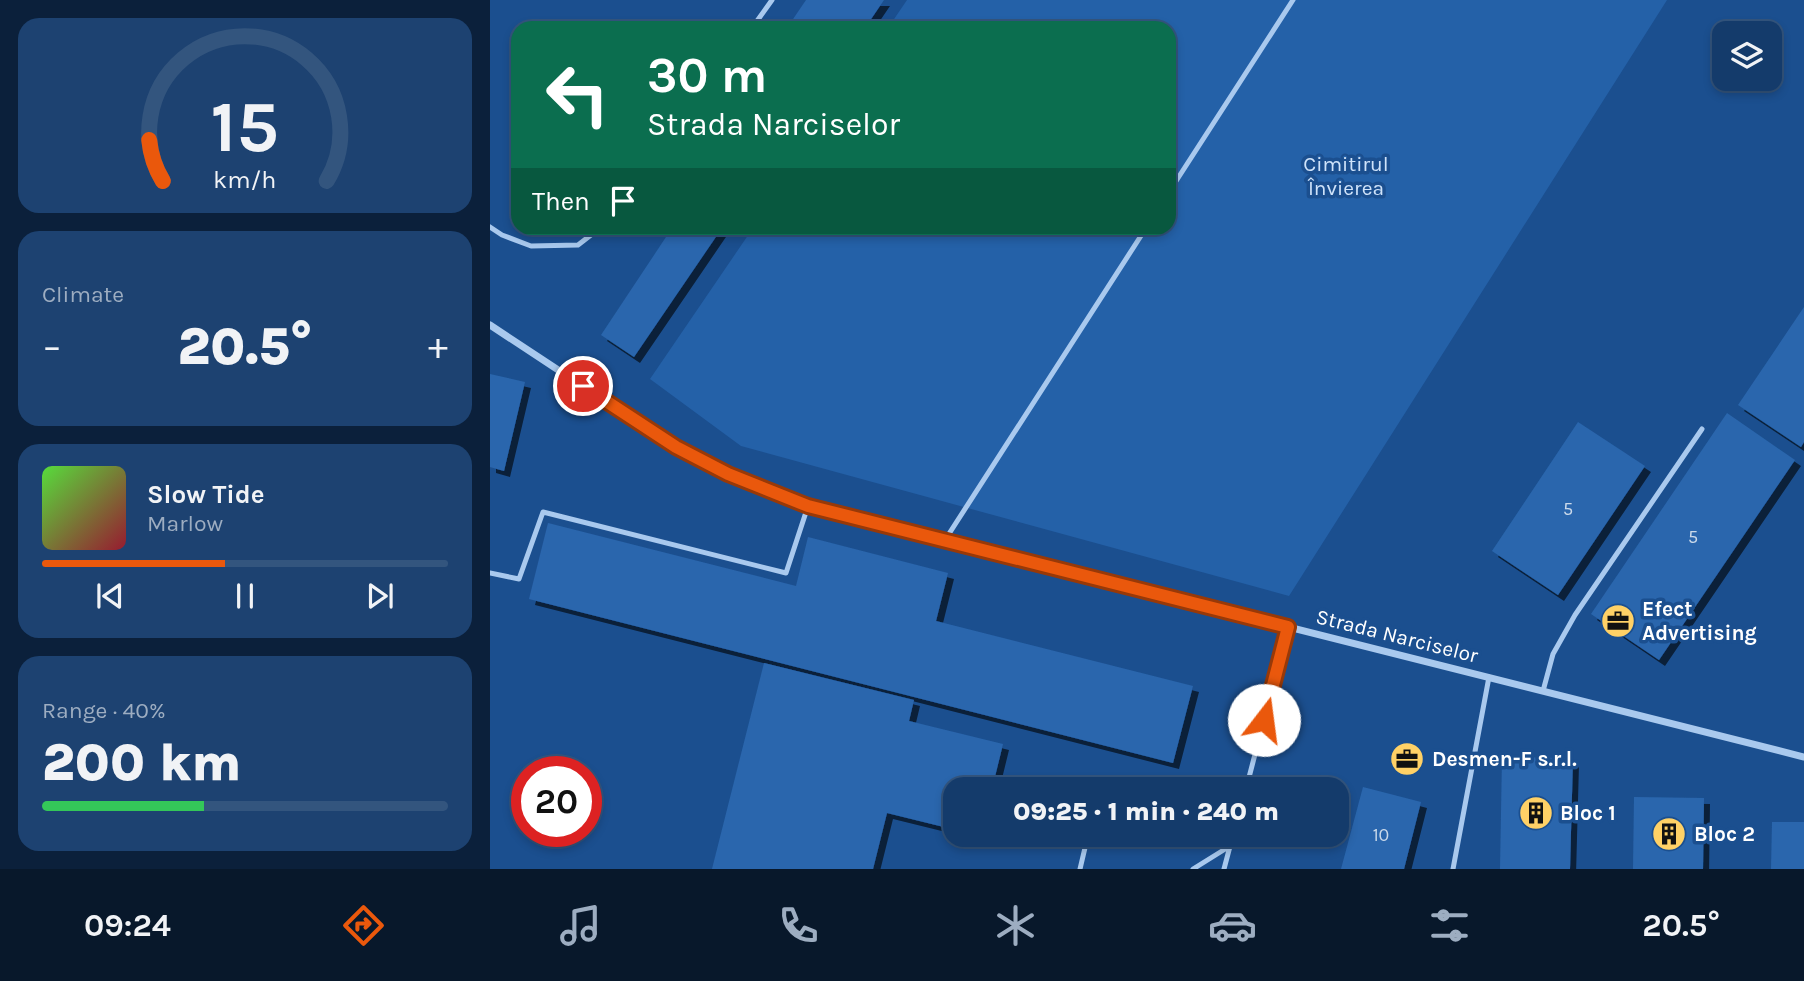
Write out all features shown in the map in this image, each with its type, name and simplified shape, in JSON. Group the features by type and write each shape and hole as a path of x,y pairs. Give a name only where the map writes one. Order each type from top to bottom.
{"street":[{"name":"Strada Narciselor","path":"490,325 676,447 728,474 808,506 1804,757"}],"lane":[{"path":"757,21 772,0"},
{"path":"1176,181 1293,0"},
{"path":"490,227 502,235 531,246 578,245 591,235"},
{"path":"945,540 1141,235"},
{"path":"1543,691 1553,654 1575,615 1702,429"},
{"path":"490,573 519,579 543,512 786,573 808,506"},
{"path":"1248,777 1288,627"},
{"path":"1452,869 1489,677"},
{"path":"1080,869 1085,847"},
{"path":"1193,869 1228,847"},
{"path":"1224,869 1230,847"}],"green space":[{"name":"Cimitirul Învierea","path":"907,0 1667,0 1289,596 741,446 650,379 748,235 1176,235 1176,21 893,21"}],"building":[{"path":"806,0 884,0 870,21 792,21"},
{"path":"667,235 717,235 634,357 601,335"},
{"path":"1804,307 1804,442 1801,447 1738,405"},
{"path":"490,374 525,382 504,471 490,467"},
{"path":"1727,413 1795,460 1659,660 1591,614"},
{"path":"1578,422 1645,466 1558,595 1492,551"},
{"path":"548,523 796,586 808,537 948,573 936,621 1193,686 1173,763 529,599"},
{"path":"764,663 914,700 909,721 1003,744 995,777 943,777 943,827 887,813 873,869 712,869"},
{"name":"Bloc 1","path":"1502,757 1573,758 1570,869 1500,869"},
{"path":"1363,787 1421,802 1404,869 1341,869"},
{"name":"Bloc 2","path":"1634,797 1704,798 1703,869 1633,869"},
{"path":"1772,822 1804,822 1804,869 1771,869"}],"place":[{"name":"Efect Advertising","path":"1618,621"},
{"name":"Desmen-F s.r.l.","path":"1407,759"},
{"name":"Bloc 1","path":"1536,813"},
{"name":"Bloc 2","path":"1669,834"}],"route":[{"path":"583,386 676,447 728,474 808,506 1288,627 1264,720"}]}
